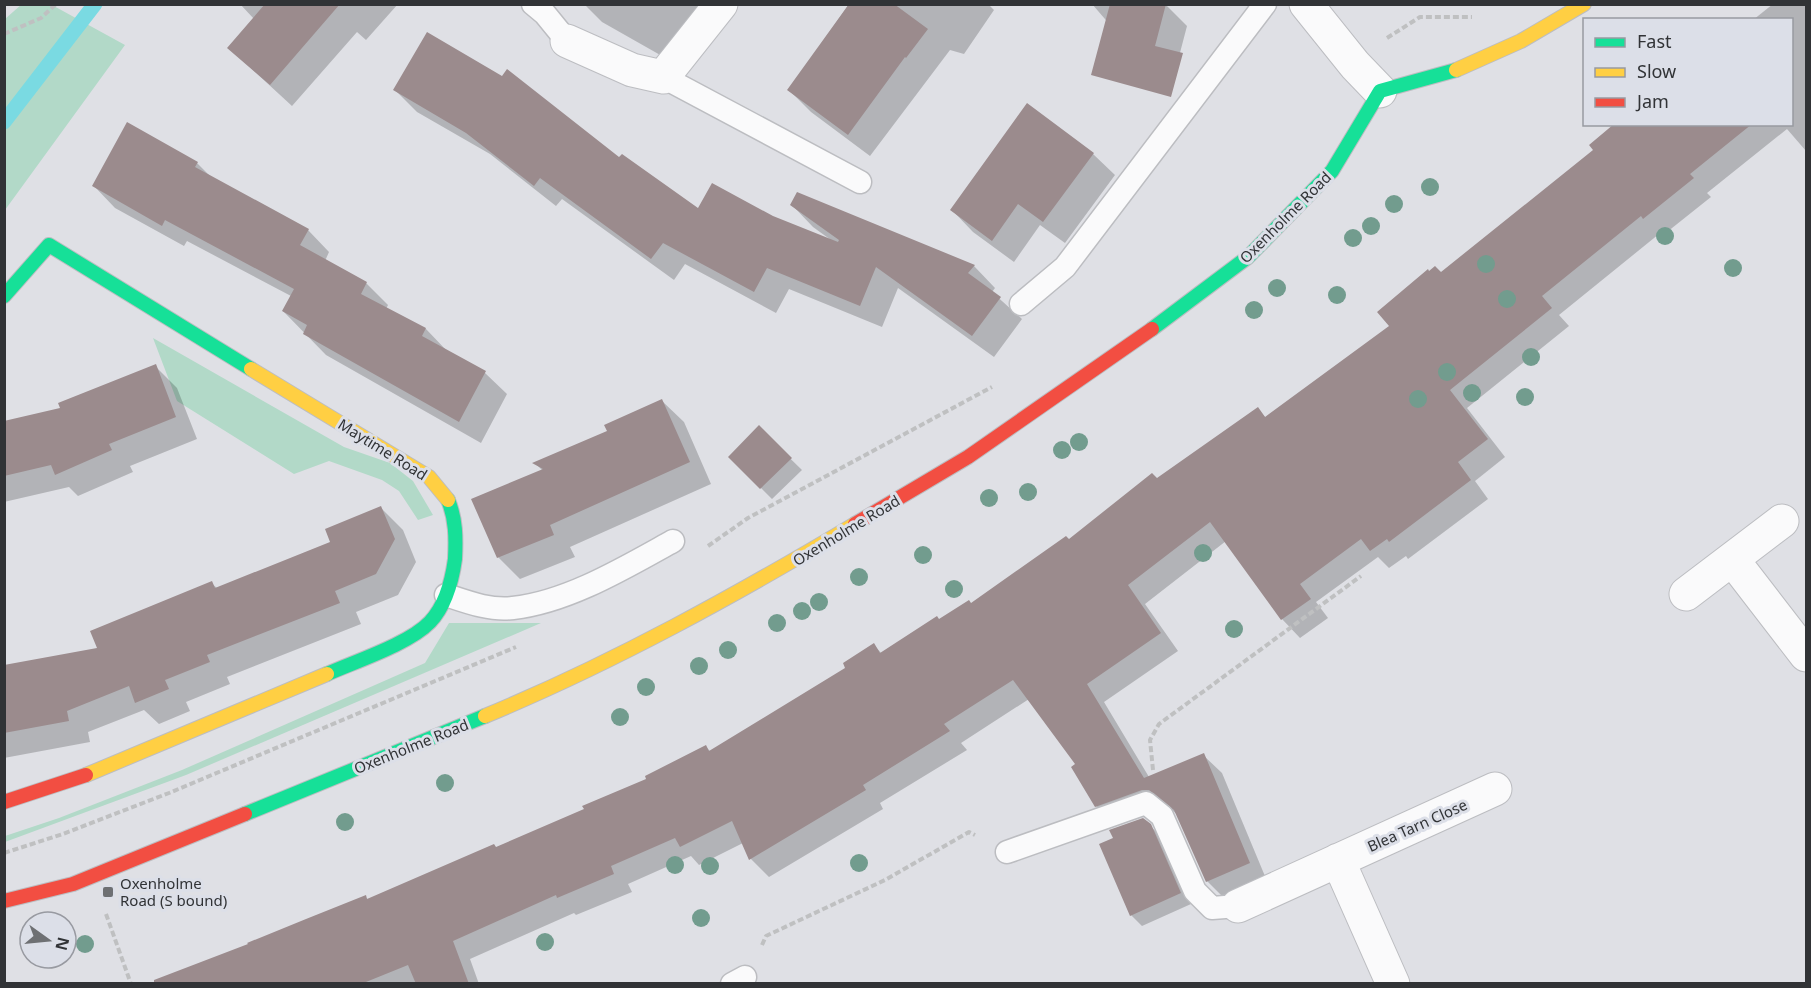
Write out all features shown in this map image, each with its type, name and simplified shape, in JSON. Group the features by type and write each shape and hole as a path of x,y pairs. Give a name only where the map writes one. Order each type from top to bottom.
{"main road":[{"path":"1380,91 1436,77 1482,60 1584,4"},
{"name":"Oxenholme Road","path":"4,901 73,884 528,698 665,631 790,563 968,457 1131,345 1248,257 1332,171 1380,91"},
{"name":"Maytime Road","path":"4,296 49,245 429,477 449,499 457,525 451,579 446,595 430,622 413,634 381,651 71,781 4,802"}],"street":[{"path":"567,41 632,70 663,77 721,4"},
{"path":"1306,4 1355,65 1380,91"},
{"path":"1686,594 1782,521"},
{"path":"1732,559 1806,655"},
{"name":"Blea Tarn Close","path":"1238,906 1496,789"},
{"path":"1338,860 1393,984"}],"lane":[{"path":"533,4 545,14 567,41"},
{"path":"1021,304 1065,267 1265,4"},
{"path":"663,77 860,182"},
{"path":"446,595 486,607 512,608 549,600 604,579 673,541"},
{"path":"1007,852 1146,803 1162,816 1195,891 1212,908 1238,906"}],"path":[{"path":"4,34 40,18 56,4"},
{"path":"1355,65 1381,42 1420,17 1478,17"},
{"path":"701,551 748,518 1002,381"},
{"path":"1146,803 1154,781 1150,740 1159,724 1361,576"},
{"path":"4,853 63,834 169,793 526,642"},
{"path":"766,936 885,880 969,832"},
{"path":"104,909 131,984"}],"green space":[{"path":"22,4 52,5 125,45 5,210 5,19"},
{"path":"153,338 344,447 390,463 413,481 433,515 418,520 399,491 382,480 329,461 294,474 177,401"},
{"path":"449,623 541,623 186,775 5,842 5,836 59,818 182,770 425,663"}],"building":[{"path":"265,4 340,4 270,85 227,48"},
{"path":"849,4 894,4 928,29 848,135 787,90"},
{"path":"1110,4 1166,4 1155,46 1183,53 1171,97 1091,75"},
{"path":"427,32 502,76 507,69 619,157 622,154 698,208 712,183 773,216 838,242 839,240 790,205 797,192 975,265 968,273 1001,297 972,336 876,267 860,306 767,268 754,292 663,243 651,259 540,178 534,186 466,133 393,90"},
{"path":"1027,103 1094,153 1043,222 1018,204 992,241 950,210"},
{"path":"127,122 198,162 195,167 309,229 300,245 367,282 361,294 426,328 422,336 486,371 459,422 303,334 307,325 282,311 294,289 165,220 162,226 92,186"},
{"path":"1612,126 1750,126 1690,174 1694,178 1643,219 1641,216 1542,296 1552,308 1450,390 1488,439 1458,462 1471,480 1389,542 1387,539 1370,551 1361,539 1300,584 1311,599 1281,620 1210,522 1128,585 1161,633 1087,684 1144,778 1204,753 1250,863 1206,882 1174,810 1149,790 1142,790 1095,807 1071,767 1075,764 1013,680 944,724 950,731 863,785 866,790 749,860 732,821 680,847 675,838 611,866 614,874 557,898 556,895 453,941 469,984 416,984 408,965 361,984 154,984 154,980 366,895 367,899 494,844 496,847 584,809 582,806 646,779 645,776 706,745 709,751 845,668 843,663 874,643 880,653 937,616 939,619 969,600 971,603 1066,536 1069,539 1152,473 1157,478 1258,407 1265,417 1389,326 1377,312 1428,269 1429,271 1435,266 1441,272 1593,150 1589,145"},
{"path":"156,364 176,417 109,444 112,450 55,475 51,465 4,476 4,421 60,408 58,403"},
{"path":"662,399 690,462 550,525 554,535 497,558 471,499 543,469 532,463 607,431 604,425"},
{"path":"759,425 792,458 760,489 728,457"},
{"path":"381,506 395,539 376,574 335,591 340,603 207,655 210,662 165,680 169,689 135,703 129,686 67,711 69,721 4,733 4,665 97,648 90,631 212,581 215,588 330,542 325,529"},
{"path":"1143,818 1151,824 1181,893 1130,916 1099,844 1113,838 1109,830"}],"waterway":[{"path":"4,122 95,4"}],"traffic: fast":[{"path":"1152,329 1248,257 1332,171 1380,91 1456,70"},
{"path":"4,296 49,245 251,369"},
{"path":"327,674 409,638 436,615 447,592 455,559 455,529 448,500"},
{"path":"245,814 485,716"}],"traffic: slow":[{"path":"1456,70 1521,41 1584,4"},
{"path":"251,369 429,477 448,500"},
{"path":"485,716 627,651 855,524"},
{"path":"86,775 327,674"}],"traffic: jam":[{"path":"855,524 968,457 1152,329"},
{"path":"4,802 86,775"},
{"path":"4,901 73,884 245,814"}],"place":[{"name":"Oxenholme Road (S bound)","path":"108,892"}]}
